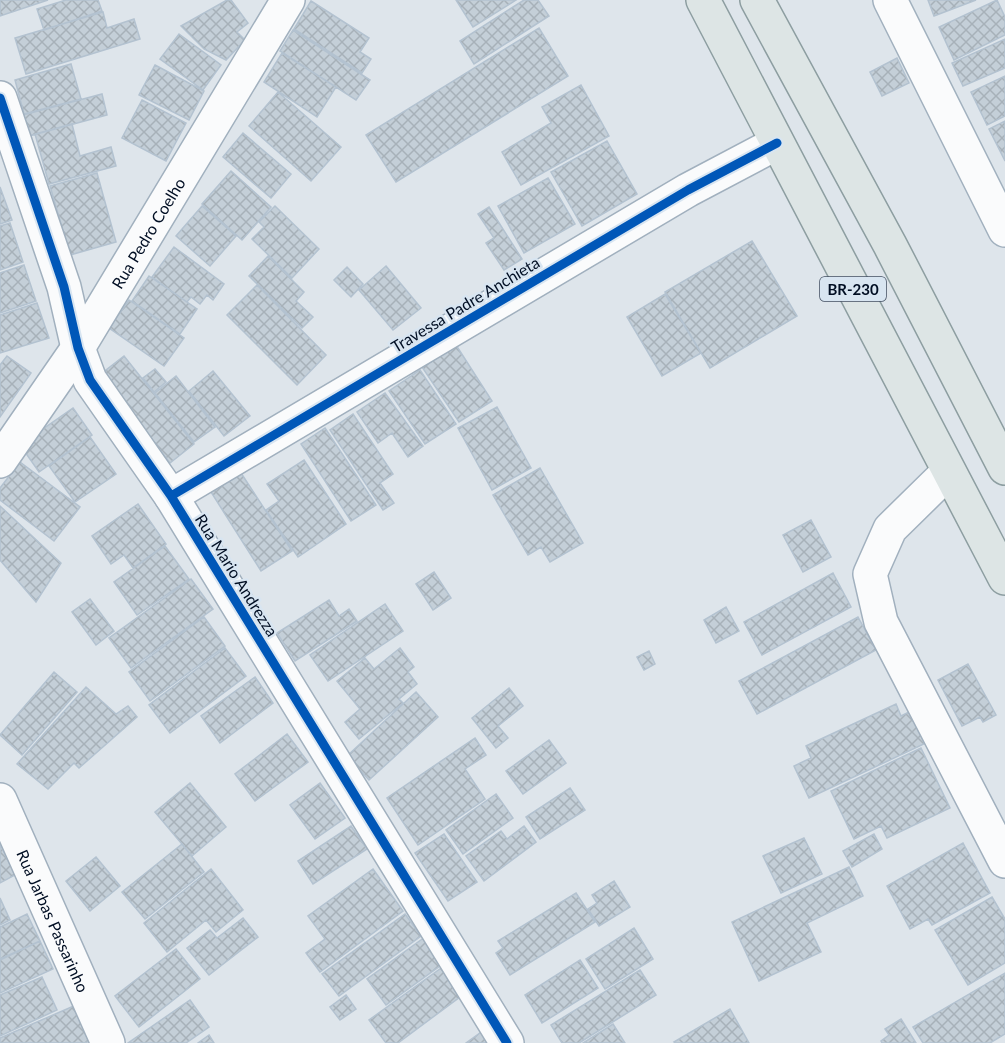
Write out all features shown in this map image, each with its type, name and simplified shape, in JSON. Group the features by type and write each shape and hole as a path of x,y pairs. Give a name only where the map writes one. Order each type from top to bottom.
{"main road":[{"path":"709,12 765,2"},
{"name":"BR-230","path":"765,2 998,455"},
{"name":"BR-230","path":"709,12 1005,578"},
{"path":"948,472 998,455"}],"street":[{"name":"Rua Pedro Coelho","path":"0,461 78,348 288,0"},
{"path":"890,0 1005,230"},
{"name":"Rua Mario Andrezza","path":"0,98 64,287 78,348 90,380 171,496 507,1043"},
{"name":"Travessa Padre Anchieta","path":"171,496 688,190 777,143"},
{"path":"948,472 890,530 870,574 881,622 1005,861"},
{"name":"Rua Jarbas Passarinho","path":"0,800 108,1043"}],"building":[{"path":"0,0 48,0 0,16"},
{"path":"66,0 98,0 102,11 44,30 37,9"},
{"path":"227,0 231,0 248,23 237,32 245,40 226,60 204,49 181,26"},
{"path":"456,0 516,0 473,27"},
{"path":"524,0 538,0 549,16 474,64 460,41"},
{"path":"928,0 976,0 934,16"},
{"path":"997,0 1005,17 1005,35 954,60 939,27"},
{"path":"311,1 369,38 360,52 371,59 362,73 294,29"},
{"path":"103,12 107,28 134,19 140,39 26,74 15,38"},
{"path":"539,28 568,76 396,182 366,135"},
{"path":"293,30 370,80 356,100 280,51"},
{"path":"179,34 221,65 203,90 160,59"},
{"path":"1005,39 1005,68 963,86 952,63"},
{"path":"282,53 336,87 317,117 264,82"},
{"path":"897,58 909,83 882,96 870,72"},
{"path":"71,64 81,99 24,114 15,80"},
{"path":"155,65 204,91 189,120 139,95"},
{"path":"1005,76 1005,116 987,125 971,92"},
{"path":"581,85 609,136 521,185 502,152 551,123 542,107"},
{"path":"278,92 341,147 311,181 249,126"},
{"path":"102,94 107,115 29,136 23,115"},
{"path":"142,100 186,123 166,161 122,138"},
{"path":"1005,121 1005,161 989,129"},
{"path":"72,124 80,156 111,147 116,166 49,184 35,134"},
{"path":"243,133 291,174 271,198 223,157"},
{"path":"607,141 637,194 582,226 551,172"},
{"path":"231,171 271,207 242,240 202,204"},
{"path":"97,173 116,242 70,255 50,186"},
{"path":"548,178 575,224 524,253 498,206"},
{"path":"0,187 12,220 0,224"},
{"path":"202,206 236,236 210,266 176,236"},
{"path":"275,206 319,249 292,278 252,239 264,227 259,222"},
{"path":"489,207 522,259 504,270 486,243 494,238 478,214"},
{"path":"10,223 23,262 0,270 0,226"},
{"path":"752,241 797,316 710,368 665,292"},
{"path":"174,247 224,284 213,300 207,295 200,304 191,297 187,302 152,277"},
{"path":"268,256 304,292 296,301 313,317 302,328 249,276"},
{"path":"24,265 36,301 0,313 0,273"},
{"path":"386,266 421,308 393,330 359,290"},
{"path":"347,267 363,284 351,297 334,280"},
{"path":"149,276 197,309 180,334 132,301"},
{"path":"257,285 326,355 297,385 227,315"},
{"path":"665,294 701,353 662,376 627,317"},
{"path":"129,300 184,338 164,366 109,328"},
{"path":"37,303 49,338 0,353 0,315"},
{"path":"456,345 492,401 459,422 422,367"},
{"path":"7,356 31,373 0,417 0,365"},
{"path":"124,356 194,444 170,463 101,374"},
{"path":"155,369 166,382 154,392 143,378"},
{"path":"420,370 456,424 425,444 389,391"},
{"path":"213,371 250,416 224,436 189,391"},
{"path":"176,376 215,427 194,442 155,393"},
{"path":"385,393 423,446 408,457 392,433 378,443 357,412"},
{"path":"497,407 531,468 492,490 458,428"},
{"path":"73,408 92,435 39,472 20,445"},
{"path":"353,414 393,474 380,483 394,503 383,510 330,430"},
{"path":"325,428 376,505 351,521 301,444"},
{"path":"90,437 116,474 75,502 49,466"},
{"path":"304,460 346,524 298,557 266,510 279,501 267,484"},
{"path":"20,462 80,507 54,541 0,500 0,488"},
{"path":"540,468 583,543 550,562 541,547 528,555 493,495"},
{"path":"241,473 292,551 261,571 211,492"},
{"path":"138,504 166,544 133,568 124,555 111,564 92,536"},
{"path":"0,506 61,563 36,602 0,560"},
{"path":"811,520 831,557 803,572 783,535"},
{"path":"165,546 189,579 137,615 114,582"},
{"path":"434,572 451,598 433,610 416,584"},
{"path":"833,573 851,607 762,655 744,622"},
{"path":"191,579 213,609 131,668 109,638"},
{"path":"90,599 114,631 96,645 72,612"},
{"path":"329,600 339,616 349,609 357,621 295,661 277,633"},
{"path":"385,604 403,631 328,681 310,655"},
{"path":"726,607 739,631 716,643 704,620"},
{"path":"204,617 225,646 150,701 129,672"},
{"path":"858,617 876,650 757,714 739,681"},
{"path":"225,648 246,676 170,733 149,705"},
{"path":"400,648 414,667 408,672 417,684 399,699 403,703 359,739 345,722 360,709 337,681 365,658 374,669"},
{"path":"649,651 655,664 644,670 637,657"},
{"path":"968,664 996,715 983,722 980,717 962,726 938,680"},
{"path":"54,672 77,692 22,755 0,735"},
{"path":"255,677 273,703 220,743 201,716"},
{"path":"86,687 116,714 128,706 137,717 79,768 74,763 48,789 17,764"},
{"path":"509,688 523,706 498,726 508,738 496,748 472,718"},
{"path":"416,692 438,717 369,780 347,756"},
{"path":"896,704 901,716 911,711 926,743 809,798 794,766 811,758 806,746"},
{"path":"287,734 308,762 255,801 235,774"},
{"path":"475,738 486,755 465,769 485,799 418,845 387,798"},
{"path":"549,740 566,763 523,794 506,771"},
{"path":"921,748 950,808 887,838 881,826 854,839 831,791"},
{"path":"190,783 226,827 192,856 155,812"},
{"path":"320,783 345,818 315,839 290,805"},
{"path":"570,788 585,810 540,839 526,817"},
{"path":"496,794 513,818 463,854 446,830"},
{"path":"351,826 367,849 313,884 298,861"},
{"path":"524,826 536,842 484,881 466,856 501,831 507,839"},
{"path":"444,834 477,882 448,901 415,853"},
{"path":"874,834 882,849 852,867 843,851"},
{"path":"804,838 822,874 781,893 763,856"},
{"path":"963,843 990,893 932,925 928,919 910,929 887,886"},
{"path":"0,844 15,875 0,883"},
{"path":"182,844 204,872 145,919 122,892"},
{"path":"96,857 120,886 90,911 66,881"},
{"path":"849,867 863,896 807,923 821,952 759,981 732,922"},
{"path":"211,869 243,910 216,932 206,920 167,952 144,923"},
{"path":"373,869 403,911 320,972 306,953 325,939 308,916"},
{"path":"614,881 630,907 599,926 588,909 597,903 592,895"},
{"path":"576,893 595,922 510,975 496,953 503,948 498,941"},
{"path":"992,897 1005,919 1005,963 968,985 935,930"},
{"path":"0,898 10,920 0,925"},
{"path":"27,914 40,941 0,959 0,927"},
{"path":"405,914 421,936 339,996 322,974"},
{"path":"243,918 258,937 209,975 187,948 210,930 217,938"},
{"path":"634,928 653,959 605,989 586,959"},
{"path":"425,937 444,963 386,1005 367,979"},
{"path":"40,941 53,969 0,993 0,960"},
{"path":"176,949 200,979 139,1027 115,996"},
{"path":"580,960 598,988 542,1023 525,995"},
{"path":"444,966 464,994 398,1043 386,1043 369,1020"},
{"path":"640,970 656,995 579,1043 562,1043 551,1025"},
{"path":"1005,973 1005,1034 990,1043 923,1043 913,1027"},
{"path":"42,977 57,1010 0,1036 0,995"},
{"path":"346,995 356,1009 340,1020 330,1007"},
{"path":"190,1000 209,1027 186,1043 128,1043"},
{"path":"76,1005 92,1040 85,1043 0,1043 0,1038"},
{"path":"730,1009 749,1043 674,1042"},
{"path":"901,1019 916,1043 882,1043 881,1041 889,1035 885,1029"},
{"path":"613,1024 625,1043 583,1043"},
{"path":"484,1030 493,1043 466,1043"},
{"path":"209,1035 214,1043 198,1043"}],"cycle path":[{"path":"0,98 64,287 78,348 90,380 171,496 507,1043"},
{"path":"171,496 688,190 777,143"}]}
